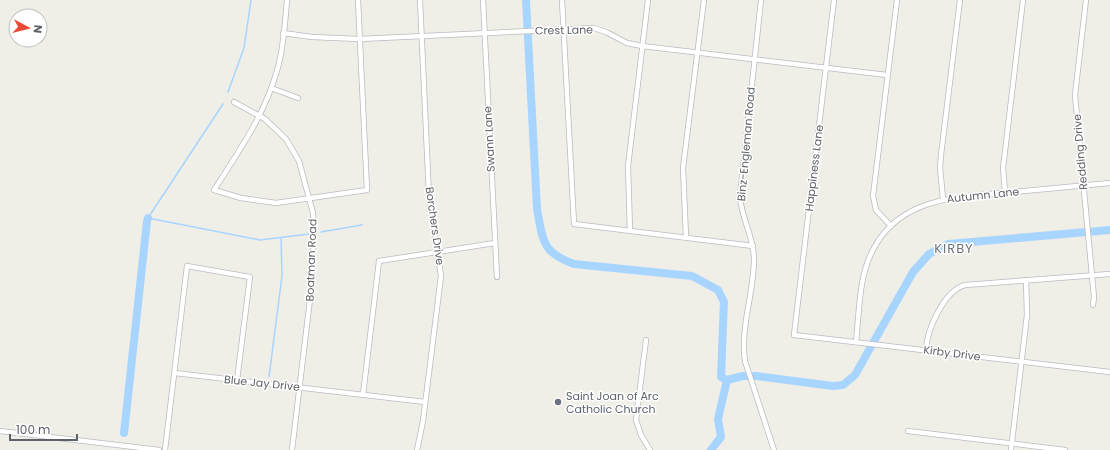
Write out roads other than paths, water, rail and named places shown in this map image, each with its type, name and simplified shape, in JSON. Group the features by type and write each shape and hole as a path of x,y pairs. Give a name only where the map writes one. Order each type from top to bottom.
{"street":[{"path":"287,0 278,67 271,88 260,116 214,190 241,198 270,204 367,190 358,0"},
{"name":"Borchers Drive","path":"417,450 426,402 441,276 429,196 420,0"},
{"name":"Swann Lane","path":"483,0 497,277"},
{"path":"562,0 574,224 753,246"},
{"path":"630,231 628,166 648,0"},
{"path":"686,237 683,176 704,0"},
{"name":"Binz-Engleman Road","path":"762,0 754,59 740,196 741,212 753,246 754,270 744,346 746,367 774,450"},
{"name":"Happiness Lane","path":"794,335 834,0"},
{"path":"891,226 876,210 873,196 897,0"},
{"path":"943,199 940,168 941,155 960,0"},
{"path":"1005,192 1003,168 1023,0"},
{"name":"Redding Drive","path":"1086,0 1075,95 1092,276 1093,305"},
{"name":"Crest Lane","path":"283,33 318,38 360,39 484,32 598,29 627,43 642,46 888,75"},
{"path":"271,88 298,98"},
{"name":"Boatman Road","path":"234,102 260,116 277,129 295,151 303,171 314,220 312,268 292,450"},
{"name":"Autumn Lane","path":"858,342 866,264 874,247 891,226 911,210 943,199 1110,183"},
{"path":"363,395 379,261 495,242"},
{"path":"166,450 187,266 250,277 237,380"},
{"path":"926,350 928,334 936,317 951,293 958,287 1110,274"},
{"path":"1011,450 1028,305 1026,280"},
{"name":"Kirby Drive","path":"794,335 1110,372"},
{"path":"646,340 636,420 641,435 650,450"},
{"name":"Blue Jay Drive","path":"175,373 426,402"},
{"path":"0,431 159,450"},
{"path":"908,431 1064,450"}],"waterway":[{"path":"228,92 244,48 251,0"},
{"path":"526,0 537,209 545,244 555,255 574,264 692,276 718,290 724,302 721,377 727,380"},
{"path":"223,104 148,218 260,240 309,234"},
{"path":"124,433 148,218"},
{"path":"321,232 362,225"},
{"path":"711,450 721,437 718,419 727,380 743,376 756,376 833,386 843,385 855,375 913,272 929,254 948,244 1110,230"},
{"path":"269,377 282,276 281,238"}],"place":[{"name":"Saint Joan of Arc Catholic Church","path":"558,402"}],"district":[{"name":"KIRBY","path":"954,248"}]}
